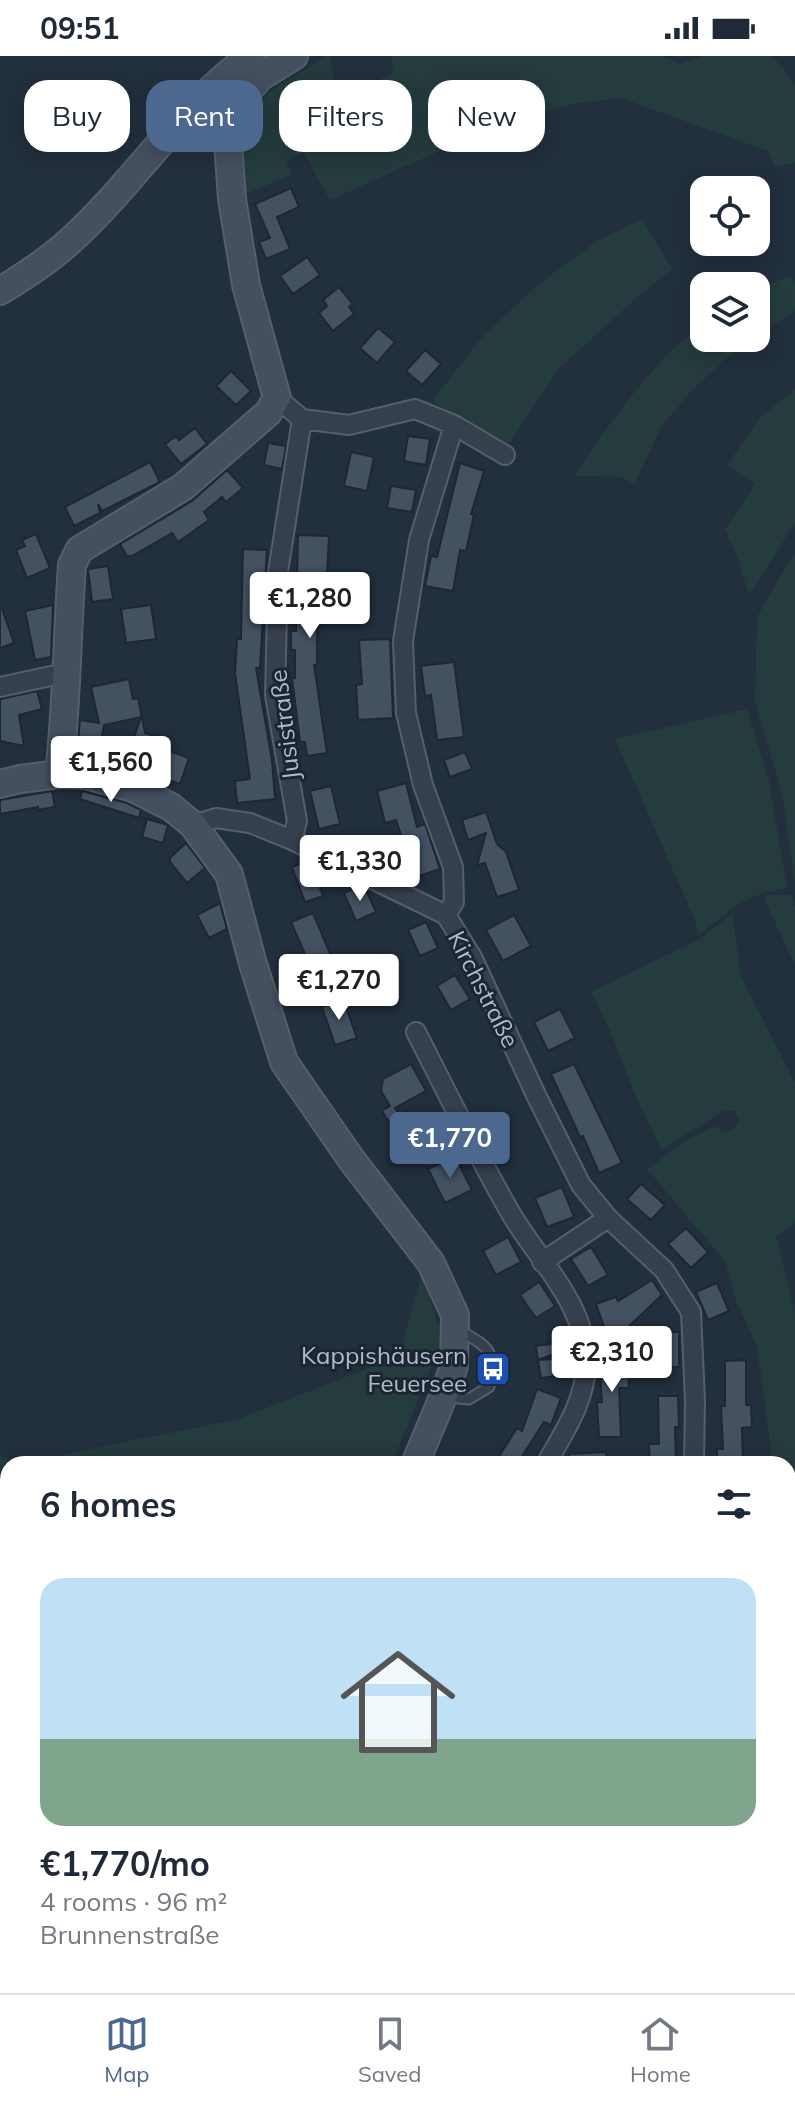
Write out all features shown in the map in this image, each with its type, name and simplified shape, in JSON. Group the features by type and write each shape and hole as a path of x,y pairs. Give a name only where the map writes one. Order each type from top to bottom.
{"street":[{"path":"0,291 33,271 71,240 202,97 251,56"},
{"path":"294,56 260,77 245,95 233,116 228,143 232,199 246,285 277,398 302,419 349,425 415,409 454,425 505,455"},
{"path":"59,774 65,724 72,565 79,550 183,487 268,413 277,398"},
{"name":"Jusistraße","path":"292,840 297,821 275,695 277,597 278,572 302,419"},
{"path":"446,915 454,902 453,867 423,785 406,713 403,641 419,540 454,425"},
{"path":"0,687 65,673"},
{"path":"0,784 59,774 86,775 133,788 171,807 193,825 229,874 284,1062 351,1159 431,1263 455,1315 454,1366 418,1456"},
{"name":"Kirchstraße","path":"193,825 216,818 250,823 292,840 446,915 472,957 581,1185 608,1218 664,1270 691,1312 694,1456"},
{"path":"416,1032 511,1214 556,1280 579,1322 586,1361 583,1392 551,1456"},
{"path":"542,1262 608,1218"}],"lane":[{"path":"443,1397 469,1399 489,1387 493,1369 485,1345 455,1328"}],"green space":[{"path":"327,56 329,56 335,80 289,80"},
{"path":"391,56 662,56 680,64 704,56 773,56 795,85 795,163 775,167 768,151 621,98 545,111 545,80 428,80 428,152 437,152 330,200 303,152 412,152 412,80 378,80 394,73"},
{"path":"279,86 279,152 303,152 286,163 293,174 241,196 242,152 263,152 263,100"},
{"path":"642,219 672,269 558,369 507,447 432,401 483,336 540,283 599,240"},
{"path":"787,276 795,281 795,311 770,328 770,285"},
{"path":"690,334 690,352 736,352 693,389 662,426 634,484 621,477 574,476 617,414"},
{"path":"795,389 795,523 749,595 725,529 755,484 727,465 759,419"},
{"path":"795,551 795,883 783,798 755,701 757,617"},
{"path":"747,709 769,781 787,888 749,899 698,936 695,920 615,739"},
{"path":"791,895 795,907 795,965 763,897"},
{"path":"732,913 741,976 795,1083 795,1223 776,1236 795,1314 795,1456 771,1456 757,1347 736,1301 725,1261 647,1169 689,1139 716,1126 723,1132 733,1130 740,1121 735,1111 723,1110 662,1151 591,992 700,939"},
{"path":"422,1272 442,1339 395,1456 56,1456 238,1419 399,1356"}],"building":[{"path":"291,188 299,207 277,217 290,249 266,259 259,242 270,238 255,204"},
{"path":"307,257 320,275 293,294 280,276"},
{"path":"339,287 353,304 349,307 354,314 333,331 319,313 327,306 323,300"},
{"path":"378,328 395,342 377,363 360,348"},
{"path":"425,350 441,364 422,385 406,371"},
{"path":"231,371 251,391 236,405 216,386"},
{"path":"195,428 207,444 181,464 165,444 176,436 179,440"},
{"path":"408,436 430,439 426,465 404,461"},
{"path":"268,443 286,446 282,469 264,465"},
{"path":"351,452 374,457 367,491 344,486"},
{"path":"150,462 160,482 102,511 98,504 100,513 74,526 65,507"},
{"path":"460,463 484,471 471,514 474,515 466,551 460,550 453,591 425,586 431,556 437,557"},
{"path":"227,470 243,488 226,502 222,497 204,512 209,520 178,542 172,533 127,556 120,544 192,501"},
{"path":"391,486 416,490 412,512 387,508"},
{"path":"36,534 50,568 27,578 16,550 25,546 22,540"},
{"path":"298,535 329,536 327,575 317,574 316,608 342,608 341,623 317,621 317,665 314,665 327,753 307,756 305,742 300,742 292,678 295,678 291,631 296,631"},
{"path":"243,549 267,550 260,668 256,668 272,760 275,799 237,803 235,781 250,779 235,673 237,639 241,639"},
{"path":"108,566 113,599 92,602 88,569"},
{"path":"53,605 51,657 35,660 25,611"},
{"path":"151,605 156,639 126,643 121,609"},
{"path":"0,609 14,643 0,648"},
{"path":"390,639 393,718 358,720 356,685 362,684 359,640"},
{"path":"454,662 464,737 437,740 431,695 425,696 421,666"},
{"path":"129,679 133,699 138,698 145,733 158,737 155,746 189,758 180,784 146,772 145,776 123,769 141,717 104,725 98,759 77,755 80,720 99,723 91,687"},
{"path":"37,691 42,709 19,715 24,746 0,741 0,699"},
{"path":"465,752 472,769 450,777 444,760"},
{"path":"406,783 417,827 425,824 440,869 419,876 413,858 409,859 396,820 385,823 377,791"},
{"path":"331,786 340,824 319,829 310,791"},
{"path":"52,791 55,807 0,814 0,800"},
{"path":"82,791 127,803 141,810 139,818 80,799"},
{"path":"486,812 497,844 506,852 519,890 497,897 485,863 477,865 486,833 468,840 462,820"},
{"path":"147,819 168,825 163,843 142,837"},
{"path":"186,843 205,868 187,883 170,862 170,858"},
{"path":"308,861 323,896 305,902 292,867"},
{"path":"359,886 366,890 376,912 356,921 344,893"},
{"path":"220,903 227,929 209,938 197,915"},
{"path":"313,913 332,958 311,968 291,922"},
{"path":"514,915 531,946 503,961 486,930"},
{"path":"426,922 438,948 420,956 408,930"},
{"path":"455,975 470,999 451,1010 437,986"},
{"path":"343,999 357,1038 335,1045 322,1007"},
{"path":"560,1009 575,1038 548,1051 534,1022"},
{"path":"411,1064 426,1091 395,1108 401,1118 390,1124 382,1111 390,1106 381,1091 383,1079"},
{"path":"574,1064 622,1163 599,1173 551,1074"},
{"path":"455,1156 472,1190 445,1203 428,1169"},
{"path":"641,1184 665,1205 651,1220 627,1199"},
{"path":"562,1187 574,1217 547,1227 535,1198"},
{"path":"686,1228 708,1252 691,1268 668,1244"},
{"path":"508,1237 521,1262 496,1275 483,1251"},
{"path":"591,1247 608,1275 588,1286 571,1259"},
{"path":"652,1280 662,1295 627,1328 607,1335 596,1304 616,1297 618,1301"},
{"path":"539,1282 555,1306 536,1318 520,1295"},
{"path":"717,1283 729,1311 708,1320 696,1292"},
{"path":"656,1332 679,1332 679,1367 656,1367"},
{"path":"571,1341 573,1347 538,1360 536,1346"},
{"path":"627,1354 629,1388 619,1388 621,1437 599,1437 597,1402 602,1402 599,1356"},
{"path":"568,1358 570,1374 541,1378 538,1360"},
{"path":"746,1360 746,1405 751,1405 752,1427 742,1428 743,1456 717,1456 717,1449 723,1449 721,1406 725,1406 725,1361"},
{"path":"537,1389 561,1398 551,1425 544,1422 522,1456 499,1456 517,1428 522,1431"},
{"path":"658,1396 678,1396 676,1456 650,1456 649,1444 659,1444"},
{"path":"606,1452 606,1456 569,1456"}],"place":[{"name":"Kappishäusern Feuersee","path":"493,1369"}]}
